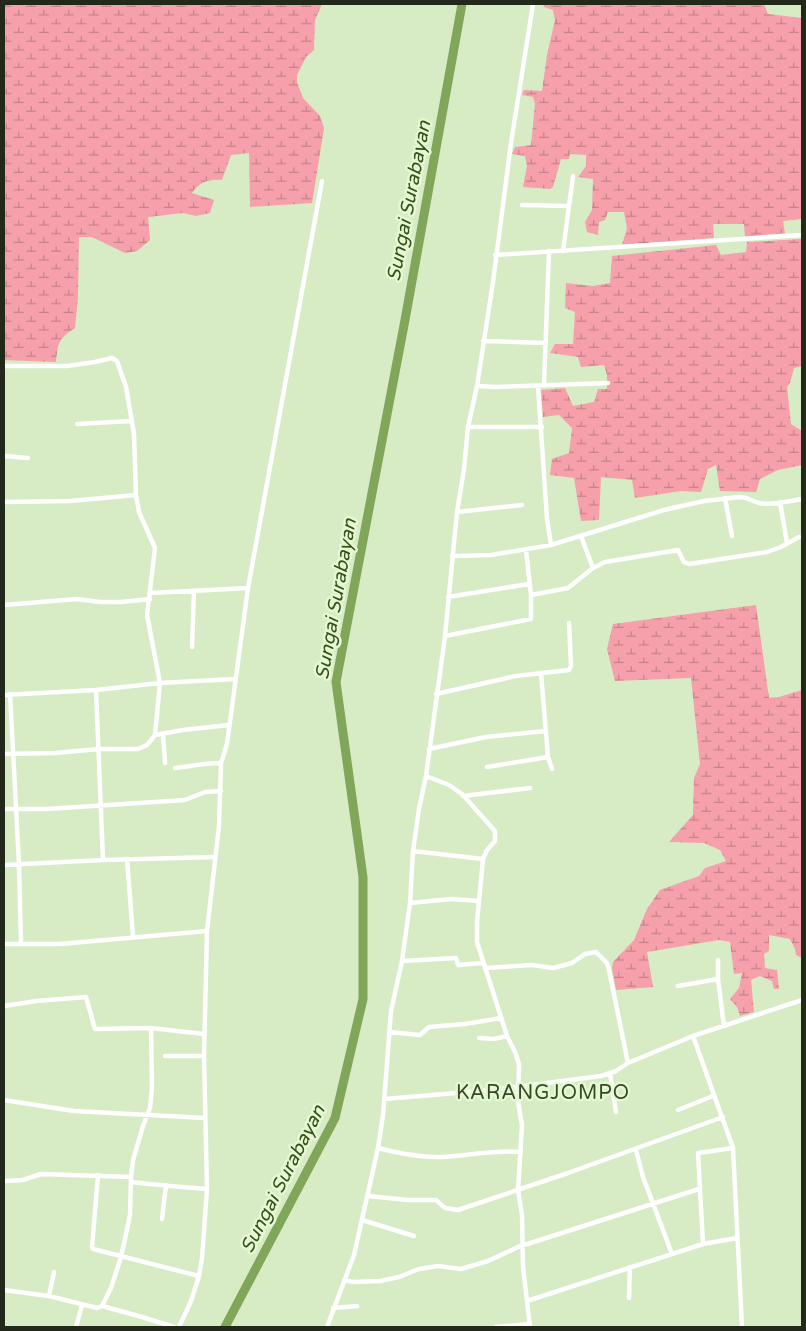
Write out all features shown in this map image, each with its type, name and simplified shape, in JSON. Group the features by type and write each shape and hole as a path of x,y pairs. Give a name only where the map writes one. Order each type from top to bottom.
{"street":[{"path":"327,1327 354,1255 378,1148 391,1011 402,961 410,903 413,851 426,776 436,694 448,635 450,597 464,469 498,255 520,77 533,4"},
{"path":"563,251 573,176"},
{"path":"179,1327 191,1301 199,1276 208,1189 204,1056 207,932 219,826 221,763 229,725 248,588 322,182"},
{"path":"522,205 569,206"},
{"path":"498,255 802,236"},
{"path":"544,385 549,252"},
{"path":"483,341 546,343"},
{"path":"4,366 67,366 115,358 122,371 134,434 136,495 139,512 155,548 147,615 160,683 155,735 146,745 138,749 97,749 55,753 4,754"},
{"path":"477,386 608,383"},
{"path":"538,386 547,519 551,545"},
{"path":"77,424 131,421"},
{"path":"471,427 542,427"},
{"path":"4,456 28,458"},
{"path":"4,502 70,501 136,495"},
{"path":"454,557 526,550 551,545 664,510 725,498 745,497 759,503 802,499"},
{"path":"725,498 732,536"},
{"path":"780,502 787,543"},
{"path":"459,512 522,505"},
{"path":"581,536 592,568"},
{"path":"531,595 568,588 592,568 605,562 678,550 684,562 689,564 767,552 799,537"},
{"path":"448,635 531,619 531,595 526,550"},
{"path":"450,597 529,584"},
{"path":"151,593 248,588"},
{"path":"192,648 194,591"},
{"path":"4,605 77,599 121,602 150,599"},
{"path":"436,694 507,678 567,671 570,668 569,623"},
{"path":"541,673 548,758 552,769"},
{"path":"4,695 235,679"},
{"path":"96,690 99,804 103,860"},
{"path":"10,694 19,864 21,944"},
{"path":"155,735 229,725"},
{"path":"429,749 486,737 546,731"},
{"path":"163,734 165,763"},
{"path":"487,767 548,758"},
{"path":"175,768 200,765 205,762 221,763"},
{"path":"426,776 449,785 464,796 495,831 495,841 487,850 483,859 477,942 506,1036 519,1064 518,1085 522,1124 516,1191 522,1215 519,1247 527,1300 527,1325 496,1327"},
{"path":"464,796 530,788"},
{"path":"4,809 185,800 205,792 221,791"},
{"path":"413,851 483,859"},
{"path":"4,865 215,857"},
{"path":"127,859 133,936"},
{"path":"410,903 451,899 479,901"},
{"path":"4,944 60,944 133,936 207,932"},
{"path":"402,961 456,958 458,965 486,967 532,965 553,968 572,963 585,954 596,952 607,963 628,1063"},
{"path":"718,960 718,979 724,1026"},
{"path":"678,986 718,979"},
{"path":"4,1006 86,997 95,1029 151,1028 204,1034"},
{"path":"384,1099 493,1090 518,1085 561,1082 601,1076 693,1036 802,1000"},
{"path":"390,1032 420,1035 429,1027 501,1018"},
{"path":"102,1306 111,1288 121,1257 130,1215 133,1160 150,1108 152,1087 151,1028"},
{"path":"479,1038 494,1039 506,1036"},
{"path":"693,1036 733,1148 742,1327"},
{"path":"165,1056 204,1056"},
{"path":"610,1073 616,1112"},
{"path":"678,1110 714,1096"},
{"path":"4,1100 74,1111 205,1118"},
{"path":"368,1196 408,1200 436,1200 445,1208 458,1210 636,1150 723,1117"},
{"path":"378,1148 398,1153 435,1157 488,1152 519,1152"},
{"path":"703,1244 698,1153 733,1148"},
{"path":"636,1150 653,1204 672,1254"},
{"path":"4,1181 23,1180 41,1174 98,1175 176,1188 208,1189"},
{"path":"98,1175 92,1247 121,1257 199,1276"},
{"path":"162,1220 166,1185"},
{"path":"344,1280 353,1282 380,1281 438,1266 461,1269 488,1262 519,1247 699,1189"},
{"path":"362,1220 414,1236"},
{"path":"527,1300 703,1244 737,1238"},
{"path":"628,1298 630,1267"},
{"path":"49,1296 54,1272"},
{"path":"4,1290 49,1296 97,1308 102,1306 174,1327"},
{"path":"76,1327 82,1305"},
{"path":"333,1308 357,1306"}],"green space":[{"path":"4,4 322,4 315,20 314,50 306,57 297,75 297,82 303,98 320,116 324,128 312,203 250,207 249,153 231,155 222,180 205,182 192,193 214,200 210,213 196,216 183,213 148,217 150,240 137,251 125,253 92,237 79,237 78,297 75,328 65,335 60,342 56,362 4,360"},
{"path":"543,4 764,4 768,14 802,18 802,219 783,221 785,233 745,237 744,224 713,224 714,238 622,245 627,228 624,212 608,212 605,220 599,222 598,235 587,232 585,222 592,210 593,179 578,177 586,166 586,155 570,154 569,159 561,159 553,187 550,189 523,187 527,166 525,156 512,154 515,147 531,145 535,104 533,97 522,95 524,90 542,91 547,55 555,20 553,10 544,7"},
{"path":"802,239 802,366 794,368 787,387 791,424 802,431 802,465 778,470 760,479 756,492 720,491 716,465 708,469 701,492 681,491 635,498 632,480 601,477 599,520 581,521 574,478 550,475 552,459 569,453 572,428 559,415 543,417 541,390 565,388 573,406 594,402 598,389 607,389 607,375 604,365 581,367 578,357 550,353 555,344 573,344 575,312 565,308 566,283 593,286 610,283 612,256 716,245 721,255 746,252 747,242"},
{"path":"756,605 769,698 802,690 802,958 796,955 790,939 769,935 769,951 764,954 765,968 777,970 779,989 774,989 772,981 760,976 751,980 754,1012 740,1016 737,1007 730,999 739,988 742,973 734,974 730,942 719,940 647,952 653,987 616,990 612,968 613,962 634,940 647,909 660,890 699,876 705,868 726,861 720,850 704,843 669,842 693,815 694,778 700,764 691,678 615,681 607,649 613,624"}],"waterway":[{"name":"Sungai Surabayan","path":"225,1327 335,1118 363,999 363,877 336,682 405,320 462,4"}],"district":[{"name":"KARANGJOMPO","path":"543,1093"}]}
